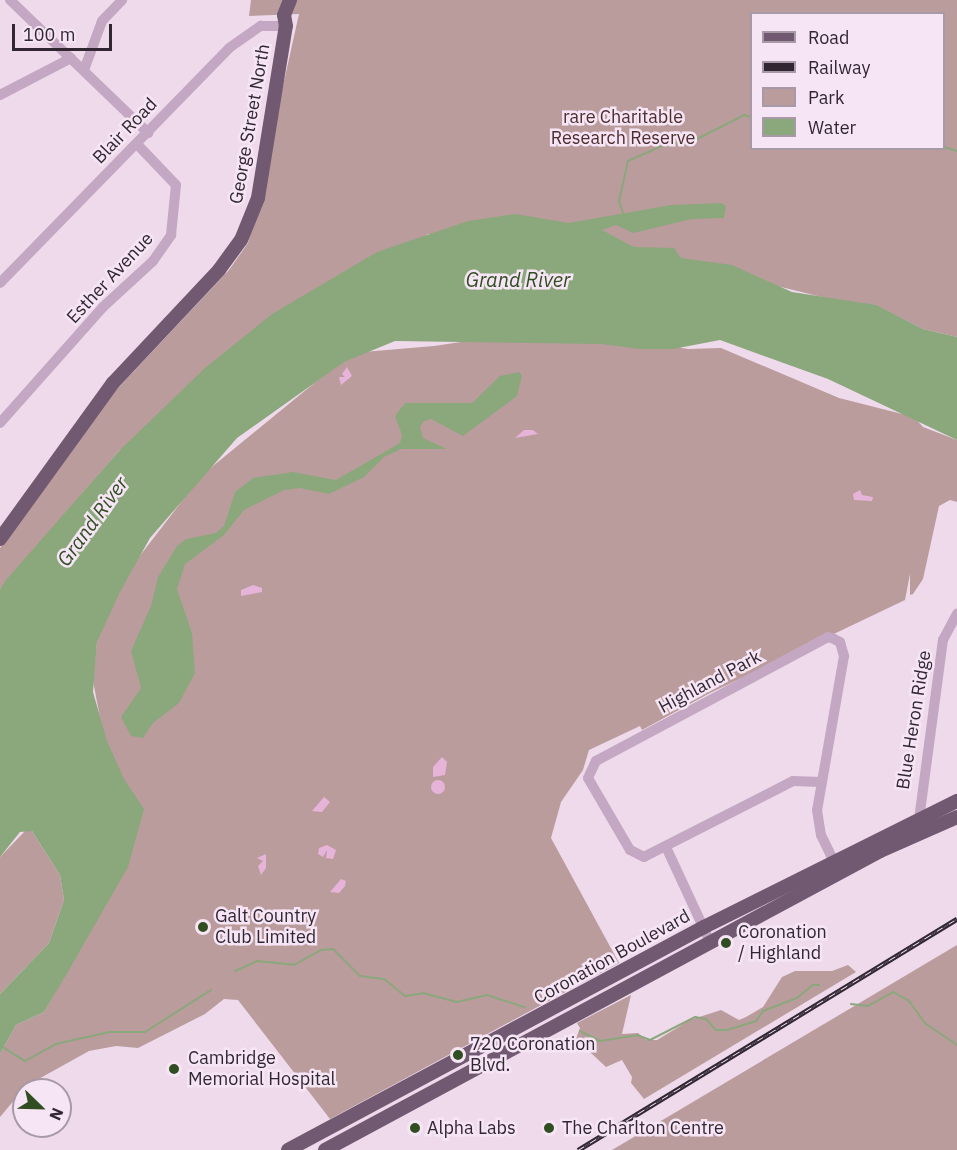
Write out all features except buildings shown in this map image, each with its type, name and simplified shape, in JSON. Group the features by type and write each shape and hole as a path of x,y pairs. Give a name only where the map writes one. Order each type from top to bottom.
{"main road":[{"path":"286,26 284,15 290,0"},
{"path":"286,26 297,0"},
{"name":"George Street North","path":"0,539 101,397 219,270 247,227 258,198 286,26"},
{"name":"Coronation Boulevard","path":"325,1150 841,873 957,801"},
{"name":"Coronation Boulevard","path":"288,1150 833,860 918,827 957,817"},
{"path":"590,989 597,1002"},
{"path":"341,1141 339,1134 357,1114"}],"street":[{"path":"10,0 148,133"},
{"path":"84,70 102,21 122,0"},
{"name":"Blair Road","path":"0,283 239,39 261,26 286,26"},
{"path":"0,95 71,58"},
{"name":"Esther Avenue","path":"0,423 103,307 153,261 171,235 176,185 137,144"},
{"name":"Blue Heron Ridge","path":"918,827 943,640 957,614"},
{"name":"Highland Park","path":"821,782 793,781 644,857 630,850 590,786 590,770 596,761 828,637 840,642 844,656 821,782 818,823 833,860 841,873"},
{"path":"666,847 710,942"}],"green space":[{"name":"rare Charitable Research Reserve","path":"251,0 957,0 957,337 923,329 895,315 777,286 428,234 119,451 0,589 0,548 104,403 229,270 248,243 299,14 249,16"},
{"path":"562,327 688,349 721,348 839,398 914,417 923,427 957,440 957,502 950,500 939,506 923,579 910,595 910,574 905,600 710,693 642,730 640,726 589,750 583,770 561,802 551,838 619,963 330,1119 238,1000 224,999 205,1014 138,1048 116,1046 89,1051 40,1078 12,1078 12,1103 0,1117 0,1054 16,1025 44,1012 128,864 93,681 97,642 119,583 202,475 351,353 434,346"},
{"path":"26,830 32,831 60,875 64,900 49,943 0,994 0,857"},
{"path":"957,945 957,1150 612,1150"},
{"path":"848,965 856,972 644,1099 631,1083 632,1077 622,1060 606,1067 576,1039 580,1028 577,1023 631,995 622,1034 638,1033 646,1040 657,1040 690,1020 721,1010 739,1020 746,1017 763,1007 782,977 795,971 832,971"}],"sand":[{"path":"347,367 352,376 341,385 339,377 345,377 342,374"},
{"path":"524,430 533,430 538,434 515,438"},
{"path":"860,490 862,495 873,497 872,501 854,500 853,494"},
{"path":"253,585 262,588 262,592 241,596 241,590"},
{"path":"442,757 447,762 445,775 433,777 433,767"},
{"path":"438,780 443,782 445,787 443,792 438,794 433,792 431,787 433,782"},
{"path":"324,797 330,802 322,812 312,811"},
{"path":"327,845 336,850 333,859 326,858 327,850 323,857 318,854 319,848"},
{"path":"266,854 266,868 261,875 258,866 263,861 257,858"},
{"path":"341,879 346,881 345,886 339,893 330,892"}],"water":[{"name":"Grand River","path":"722,203 726,206 724,218 692,219 633,233 616,225 602,230 634,247 674,248 681,258 732,265 792,292 876,305 923,329 957,337 957,440 828,379 720,340 673,349 639,349 602,344 395,341 344,362 237,438 150,538 120,592 97,642 93,692 107,741 124,779 144,809 128,867 66,975 44,1012 16,1025 0,1054 0,994 49,943 64,900 60,875 32,831 20,832 0,857 0,589 6,580 119,451 205,368 272,314 377,252 468,221 515,214 569,223 671,205"},
{"path":"519,372 522,376 517,396 463,436 431,419 424,421 420,427 423,438 447,449 401,449 384,457 364,477 329,494 300,488 284,490 244,510 224,535 185,564 177,589 192,633 195,673 179,703 153,723 143,738 131,736 121,717 141,688 131,651 151,606 158,577 177,546 186,539 216,533 224,526 235,492 253,478 293,472 336,480 400,443 402,435 395,416 405,403 472,403 500,376"}],"waterway":[{"path":"623,213 619,201 628,161 661,146 695,140 744,115 750,116"},
{"path":"945,147 957,151"},
{"path":"235,971 257,961 294,965 321,950 333,949 360,976 384,979 405,996 423,993 457,1002 487,995 525,1007"},
{"path":"580,1031 600,1041 637,1035 650,1040 695,1017 706,1019 716,1030 727,1030 756,1021 763,1011 797,998 813,985 819,985"},
{"path":"0,1045 25,1061 56,1044 109,1032 145,1032 211,990"},
{"path":"851,1004 868,1006 893,992 909,1001 926,1024 957,1045"}],"railway":[{"path":"578,1150 957,919"}],"place":[{"name":"Galt Country Club Limited","path":"203,927"},
{"name":"Coronation / Highland","path":"726,943"},
{"name":"720 Coronation Blvd.","path":"458,1055"},
{"name":"Cambridge Memorial Hospital","path":"174,1069"},
{"name":"Alpha Labs","path":"415,1128"},
{"name":"The Charlton Centre","path":"549,1128"}]}
